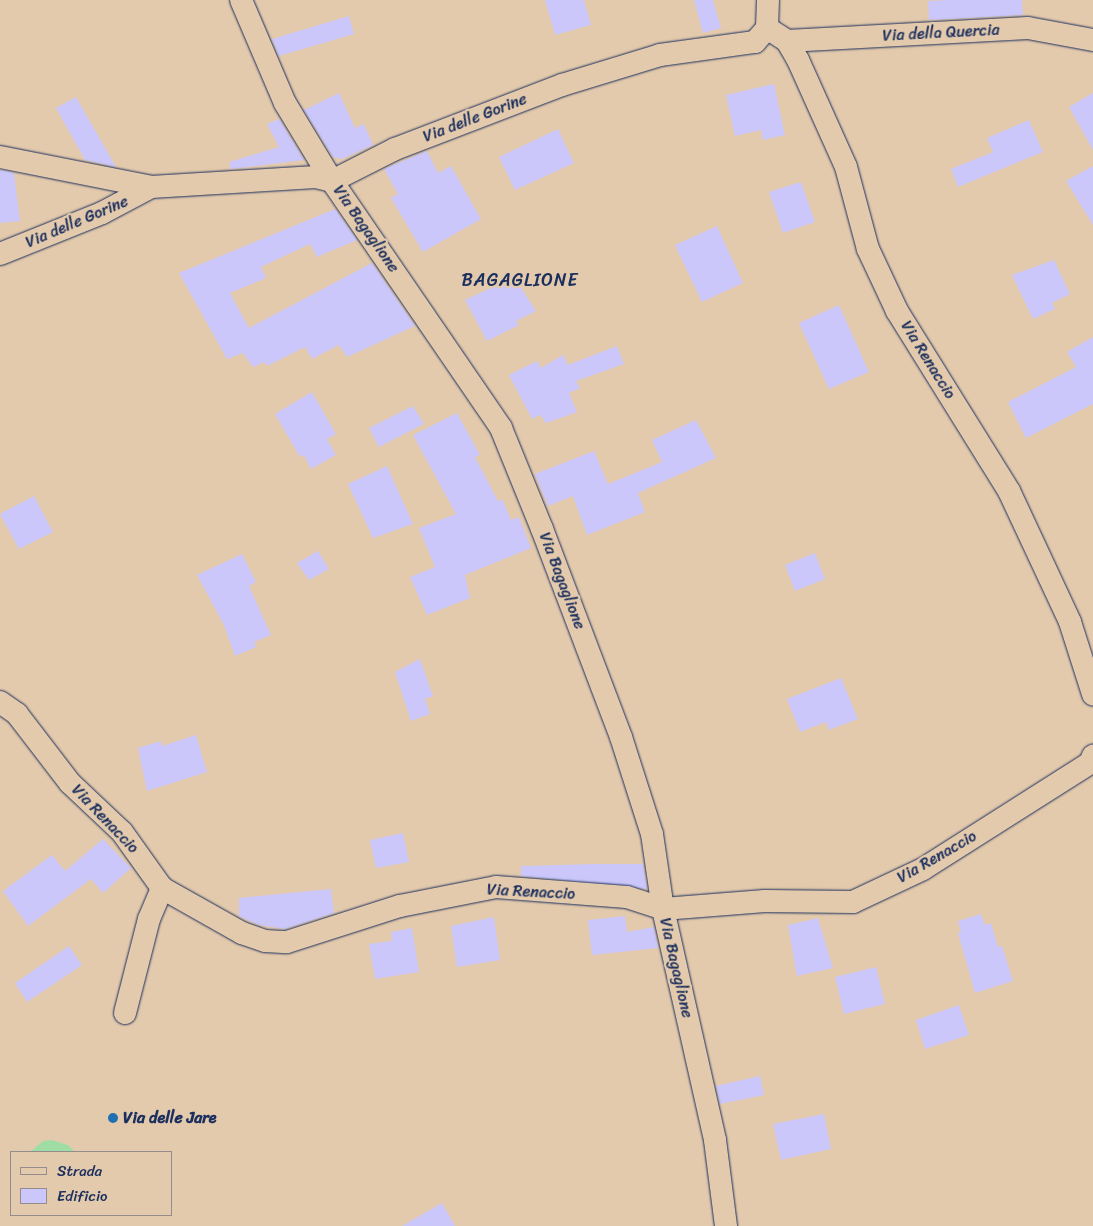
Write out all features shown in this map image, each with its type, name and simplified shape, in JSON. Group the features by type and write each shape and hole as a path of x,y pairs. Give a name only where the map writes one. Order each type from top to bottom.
{"street":[{"name":"Via Bagaglione","path":"241,0 285,103 332,181 501,428 621,737 652,834 663,909 715,1140 726,1226"},
{"path":"768,0 767,28 787,41"},
{"name":"Via delle Gorine","path":"0,157 151,187 316,177 332,181 395,149 562,84 660,55 745,46 755,42 767,28"},
{"name":"Via della Quercia","path":"787,41 1028,28 1093,40"},
{"name":"Via Renaccio","path":"787,41 846,167 868,249 897,311 1009,491 1070,622 1093,694"},
{"name":"Via delle Gorine","path":"0,254 102,213 151,187"},
{"name":"Via Renaccio","path":"0,702 17,714 70,783 122,832 162,888 242,933 266,940 287,942 418,901 496,887 627,897 663,909 765,901 852,902 923,868 1092,761"},
{"path":"125,1013 150,918 162,888"}],"green space":[{"path":"52,1140 68,1145 74,1151 31,1151 43,1141"}],"building":[{"path":"545,0 584,0 591,25 555,35"},
{"path":"694,0 713,0 721,28 703,33"},
{"path":"1022,0 1023,15 929,20 928,1"},
{"path":"349,16 354,34 279,56 272,39"},
{"path":"774,84 785,135 763,140 761,130 735,136 726,95"},
{"path":"339,93 355,128 364,124 373,145 342,159 333,157 304,110"},
{"path":"1093,93 1093,150 1069,107"},
{"path":"76,97 116,167 85,160 56,108"},
{"path":"279,119 304,160 231,169 229,162 279,147 267,124"},
{"path":"1029,120 1043,152 958,187 951,169 993,152 987,138"},
{"path":"558,129 574,163 515,190 499,157"},
{"path":"427,151 438,173 451,166 481,219 423,252 391,198 398,194 384,169"},
{"path":"1093,166 1093,225 1066,181"},
{"path":"0,170 14,173 20,221 0,223"},
{"path":"801,182 815,222 783,233 769,192"},
{"path":"335,209 357,240 317,257 310,244 261,267 266,278 230,293 249,328 372,263 415,326 347,357 339,345 312,359 305,347 267,366 265,362 253,367 243,353 227,359 179,273"},
{"path":"717,226 743,283 702,302 675,245"},
{"path":"1054,260 1070,294 1052,303 1055,309 1033,319 1012,275"},
{"path":"514,277 536,311 516,321 519,325 487,341 465,300"},
{"path":"839,305 869,372 829,389 799,323"},
{"path":"1093,337 1093,404 1026,438 1008,402 1076,367 1067,352"},
{"path":"617,346 624,364 576,381 580,388 569,393 577,412 546,423 540,415 532,419 509,375 537,361 541,368 563,355 568,365"},
{"path":"312,392 336,434 327,439 336,455 311,469 304,455 300,457 275,414"},
{"path":"413,406 424,424 379,447 369,428"},
{"path":"457,413 480,455 475,457 498,501 503,500 511,520 519,517 531,548 465,575 470,598 427,615 410,577 435,567 419,528 456,514 413,435"},
{"path":"696,420 716,458 638,493 645,512 587,535 573,496 548,506 535,474 594,451 608,484 662,462 652,440"},
{"path":"387,466 413,524 373,538 348,484"},
{"path":"34,496 53,532 19,549 0,514"},
{"path":"318,551 329,569 309,580 297,563"},
{"path":"815,553 825,579 795,591 785,565"},
{"path":"242,554 256,582 249,586 271,635 254,642 256,647 235,656 224,625 197,575"},
{"path":"420,659 433,696 425,699 430,714 411,721 395,672"},
{"path":"841,678 858,719 829,730 826,722 800,732 787,699"},
{"path":"196,735 207,772 147,791 138,748 161,741 162,746"},
{"path":"403,833 409,862 376,868 370,840"},
{"path":"103,839 131,868 103,893 91,879 28,926 3,891 52,855 65,871"},
{"path":"643,864 647,889 521,876 521,866"},
{"path":"331,889 334,913 285,929 259,925 239,916 239,898"},
{"path":"981,914 985,925 991,923 998,947 1002,946 1013,981 975,993 958,933 961,932 958,921"},
{"path":"625,916 627,932 654,927 658,948 592,955 588,920"},
{"path":"494,917 500,960 457,967 451,926"},
{"path":"818,918 833,968 797,976 788,925"},
{"path":"412,928 419,972 375,979 369,944 392,941 391,932"},
{"path":"69,946 82,965 27,1002 15,983"},
{"path":"876,967 885,1004 844,1014 835,977"},
{"path":"959,1005 969,1035 925,1049 916,1020"},
{"path":"760,1076 764,1095 720,1104 716,1086"},
{"path":"824,1114 831,1149 781,1160 773,1124"},
{"path":"442,1203 455,1226 402,1226"}],"place":[{"name":"Via delle Jare","path":"113,1118"}],"district":[{"name":"BAGAGLIONE","path":"520,280"}]}
